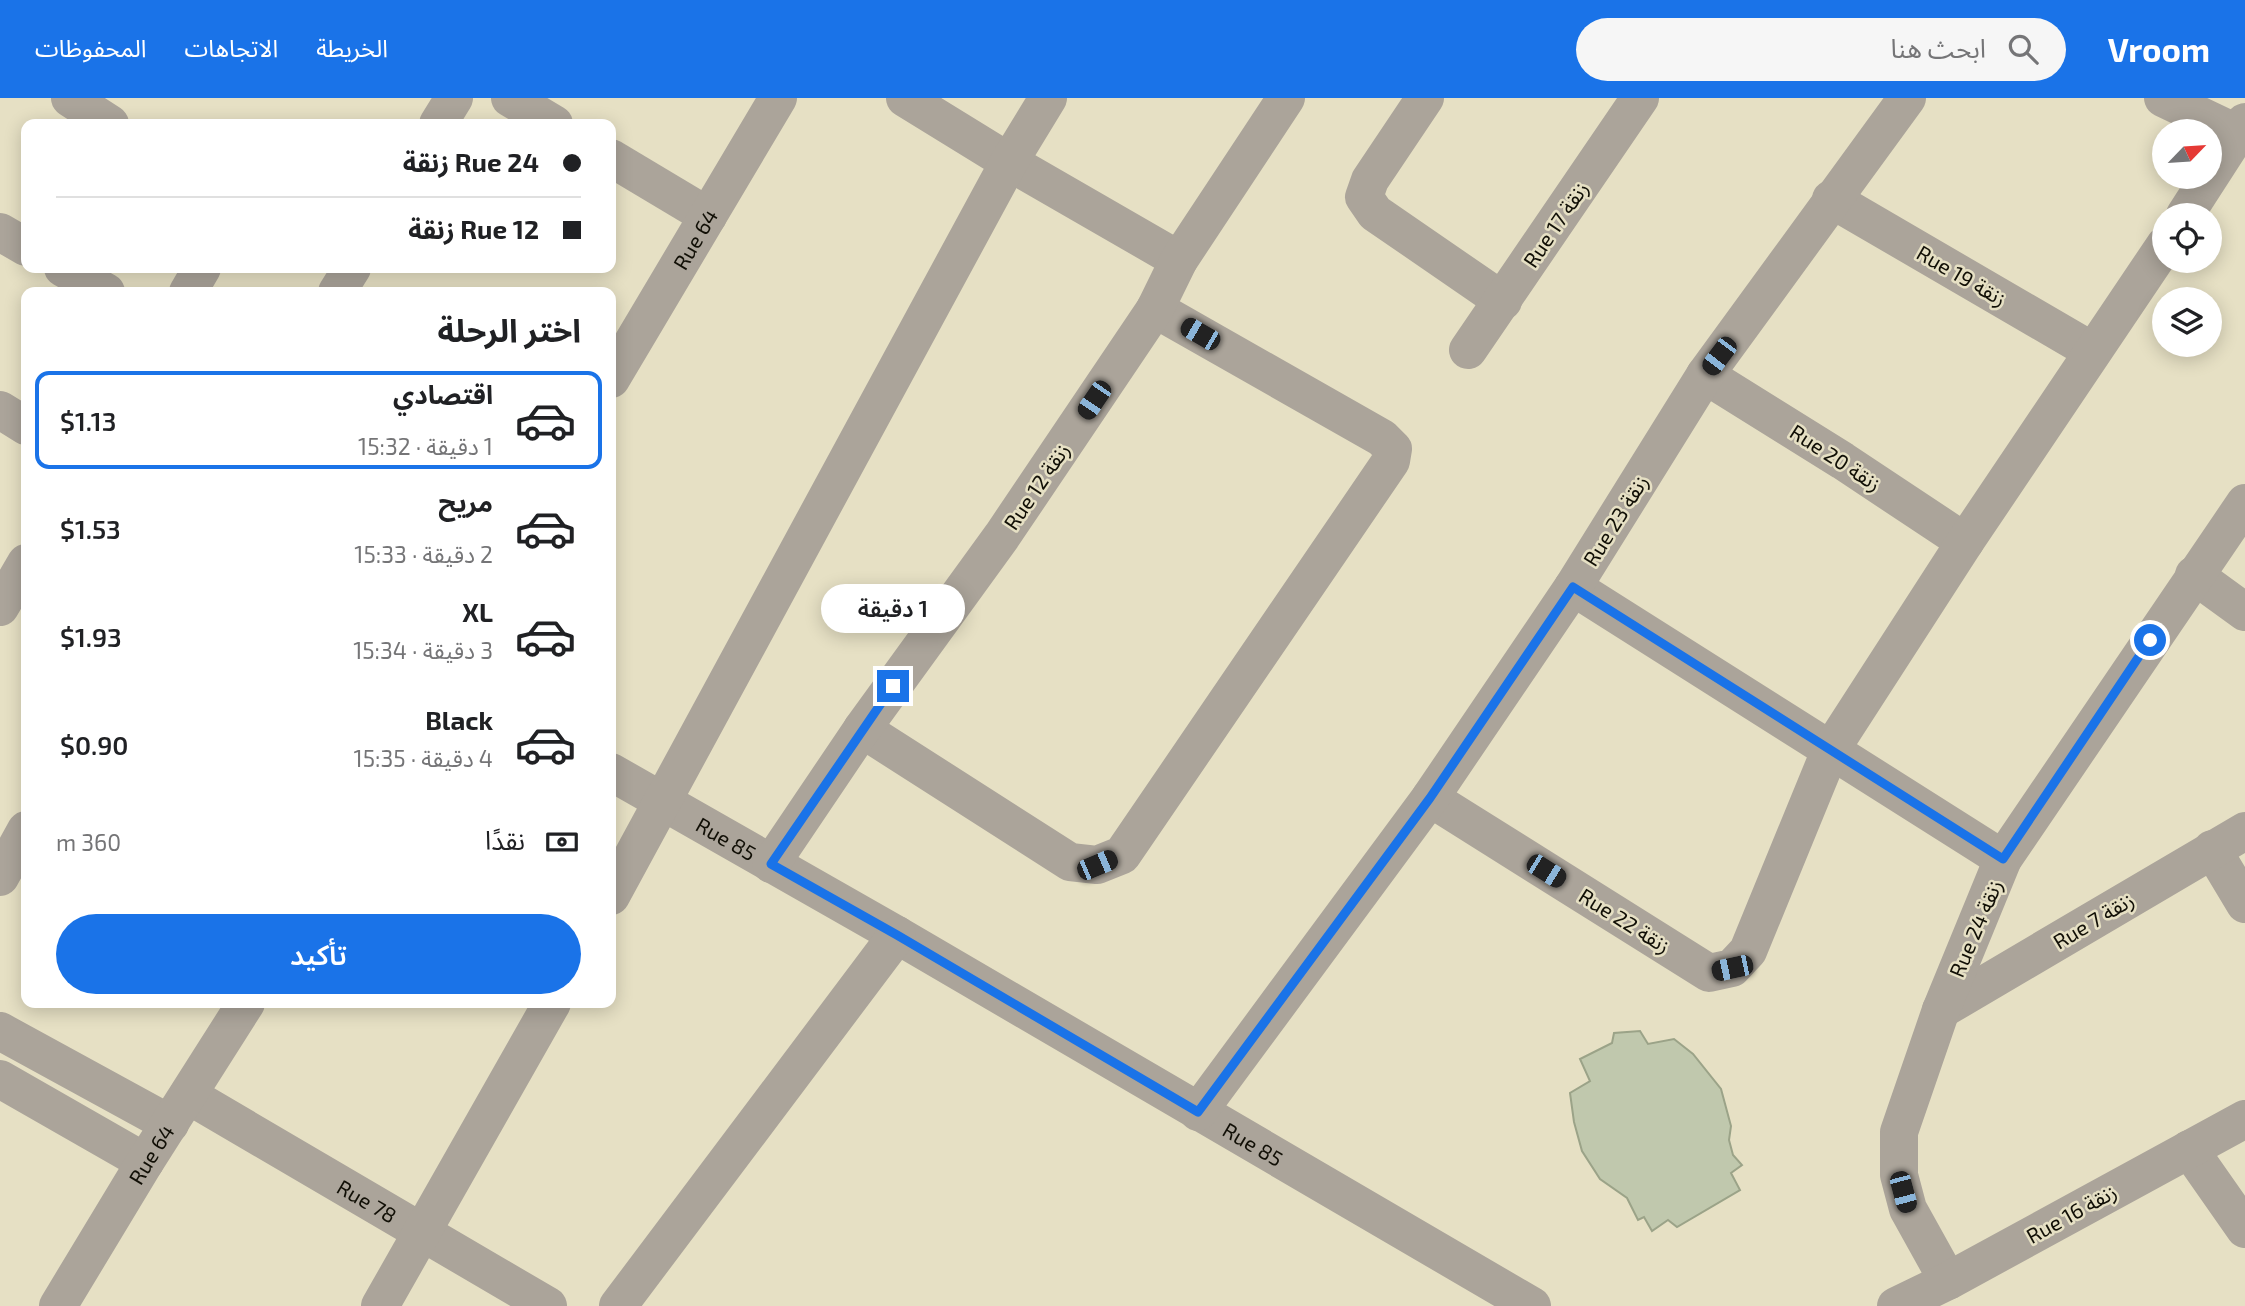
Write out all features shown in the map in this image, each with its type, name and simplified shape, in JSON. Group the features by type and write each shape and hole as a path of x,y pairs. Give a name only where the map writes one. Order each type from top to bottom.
{"street":[{"path":"70,98 102,119"},
{"path":"441,119 454,98"},
{"path":"510,98 546,119"},
{"name":"Rue 64","path":"616,371 778,98"},
{"path":"905,98 1009,162 1179,260"},
{"path":"616,887 1009,162 1048,98"},
{"name":"Rue 12 زنقة","path":"771,864 862,729 1002,536 1155,309 1179,260 1286,98"},
{"path":"1425,98 1370,180 1364,197 1375,213 1503,300"},
{"name":"Rue 17 زنقة","path":"1468,350 1640,98"},
{"name":"Rue 23 زنقة","path":"1198,1112 1430,798 1573,587 1705,375 1907,98"},
{"path":"2163,98 2243,131 2193,203"},
{"path":"616,161 708,216"},
{"name":"Rue 19 زنقة","path":"1831,200 2092,351"},
{"path":"0,232 21,244"},
{"path":"1830,751 1965,542 2152,264"},
{"path":"72,273 97,287"},
{"path":"862,729 1070,862 1097,865 1122,855 1391,461 1393,449 1382,438 1155,309"},
{"name":"Rue 20 زنقة","path":"1705,375 1843,461 1965,542"},
{"path":"0,410 21,423"},
{"name":"Rue 24 زنقة","path":"1948,1281 1908,1209 1899,1175 1899,1132 1941,1010 2003,859 2245,503"},
{"path":"2194,575 2245,612"},
{"path":"1573,587 2003,859"},
{"name":"Rue 22 زنقة","path":"1430,798 1709,973 1732,968 1748,951 1830,751"},
{"name":"Rue 85","path":"616,775 897,935 1532,1306"},
{"name":"Rue 7 زنقة","path":"1941,1010 2245,831"},
{"path":"0,877 21,839"},
{"path":"2212,849 2245,904"},
{"path":"618,1306 897,935"},
{"name":"Rue 64","path":"58,1306 243,1008"},
{"path":"380,1306 549,1008"},
{"name":"Rue 78","path":"0,1031 179,1110 421,1233 548,1306"},
{"path":"0,1079 145,1162"},
{"name":"Rue 16 زنقة","path":"1896,1306 1948,1281 2245,1119"},
{"path":"2189,1149 2245,1229"}],"building":[{"path":"1640,1031 1648,1044 1674,1039 1693,1054 1721,1089 1731,1126 1729,1140 1733,1155 1742,1165 1731,1173 1740,1190 1677,1227 1668,1220 1652,1231 1644,1217 1638,1220 1627,1198 1600,1179 1582,1151 1570,1093 1590,1081 1580,1059 1612,1043 1614,1033"}],"route":[{"path":"893,686 771,864 1198,1112 1430,798 1573,587 2003,859 2150,640"}]}
